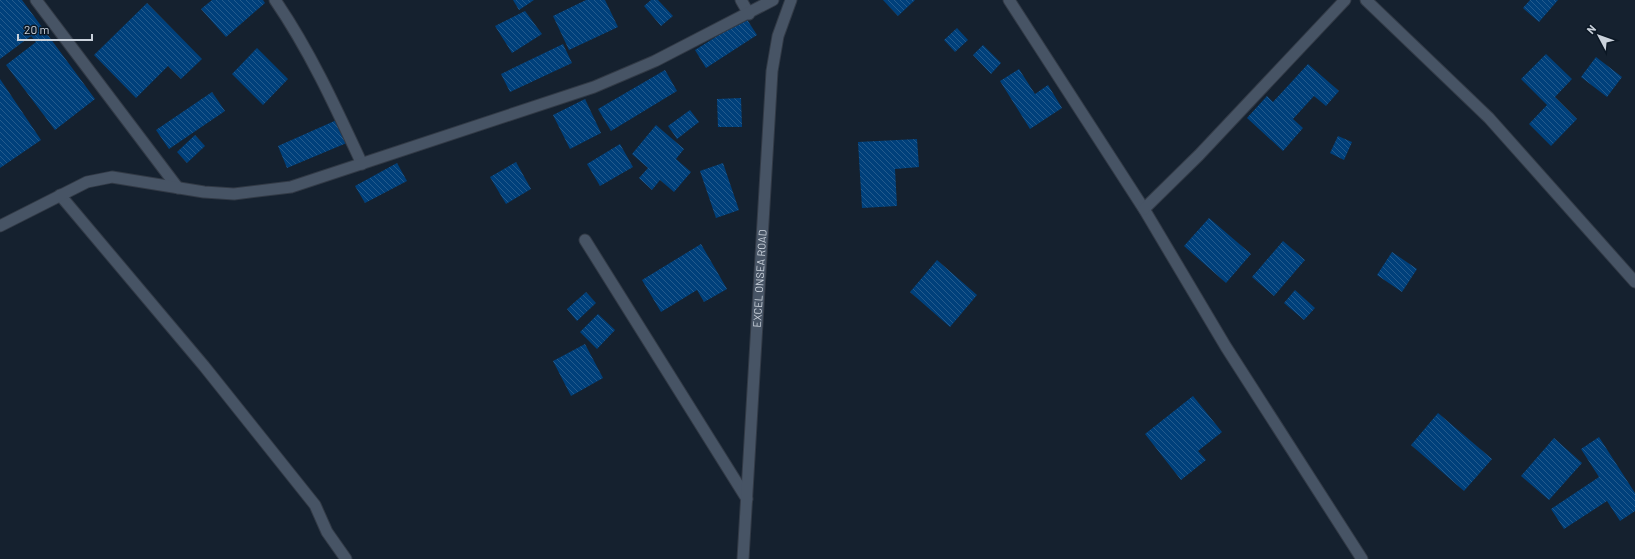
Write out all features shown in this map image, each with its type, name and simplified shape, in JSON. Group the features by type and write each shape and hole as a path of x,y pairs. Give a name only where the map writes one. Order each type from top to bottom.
{"street":[{"path":"36,0 178,188"},
{"path":"275,0 286,15 324,84 362,164"},
{"path":"741,0 749,14"},
{"path":"0,226 87,182 112,177 178,188 234,194 291,187 594,87 655,62 749,14 773,0"},
{"name":"EXCEL ONSEA ROAD","path":"743,559 772,70 778,36 791,0"},
{"path":"1009,0 1144,209 1226,347 1362,559"},
{"path":"1144,209 1204,150 1345,0"},
{"path":"1366,0 1489,118 1635,282"},
{"path":"60,195 204,366 311,499 321,516 327,532 346,559"},
{"path":"585,240 747,499"}],"building":[{"path":"0,0 22,0 95,99 55,130 6,65 36,42 31,36 0,59"},
{"path":"212,0 263,0 265,3 226,37 201,9"},
{"path":"513,0 534,0 519,10"},
{"path":"586,0 605,0 618,27 569,50 553,16"},
{"path":"651,0 658,0 673,16 661,26 644,6"},
{"path":"883,0 915,0 898,16"},
{"path":"1530,0 1558,0 1539,22 1523,8"},
{"path":"147,3 202,59 181,79 168,66 136,98 94,55"},
{"path":"525,11 542,34 512,53 495,26"},
{"path":"746,18 757,35 706,68 695,50"},
{"path":"957,28 968,40 955,52 944,40"},
{"path":"563,44 572,63 510,92 501,74"},
{"path":"983,45 1001,63 991,74 973,55"},
{"path":"257,48 288,79 263,105 232,74"},
{"path":"1546,54 1572,79 1555,97 1577,119 1551,146 1529,124 1547,105 1521,79"},
{"path":"1596,57 1622,77 1607,97 1581,77"},
{"path":"1308,64 1339,91 1326,106 1314,96 1293,119 1303,128 1283,151 1247,118 1267,96 1273,102"},
{"path":"1019,69 1035,94 1048,85 1062,108 1030,129 1000,81"},
{"path":"665,70 677,91 611,131 598,109"},
{"path":"0,79 41,140 0,168"},
{"path":"212,92 225,111 169,149 156,130"},
{"path":"741,98 742,127 718,127 717,99"},
{"path":"585,99 601,133 570,149 553,115"},
{"path":"690,110 699,122 677,139 668,126"},
{"path":"339,119 349,142 287,168 278,146"},
{"path":"656,125 684,149 676,159 691,172 674,192 660,180 652,190 639,178 648,168 632,154"},
{"path":"195,135 205,146 187,163 177,152"},
{"path":"1338,136 1352,142 1344,160 1330,153"},
{"path":"917,139 919,167 895,169 897,206 862,208 858,142"},
{"path":"620,144 633,167 600,186 587,164"},
{"path":"516,162 531,189 506,204 490,177"},
{"path":"397,163 407,181 365,203 355,186"},
{"path":"723,163 739,210 716,218 700,171"},
{"path":"1209,218 1251,254 1226,283 1184,246"},
{"path":"1283,241 1305,260 1274,296 1252,277"},
{"path":"701,244 727,289 704,302 697,290 661,312 642,280"},
{"path":"1392,252 1417,269 1402,292 1377,275"},
{"path":"937,260 977,295 950,327 910,292"},
{"path":"1295,290 1315,308 1304,320 1284,303"},
{"path":"586,292 596,303 577,321 567,309"},
{"path":"598,314 615,330 597,349 580,332"},
{"path":"585,344 603,378 571,396 553,361"},
{"path":"1193,396 1222,432 1198,451 1206,460 1181,480 1145,434"},
{"path":"1438,413 1492,459 1464,491 1411,445"},
{"path":"1599,437 1635,493 1635,511 1620,521 1607,501 1564,529 1551,509 1599,477 1581,449"},
{"path":"1554,438 1582,463 1549,500 1521,476"}]}
